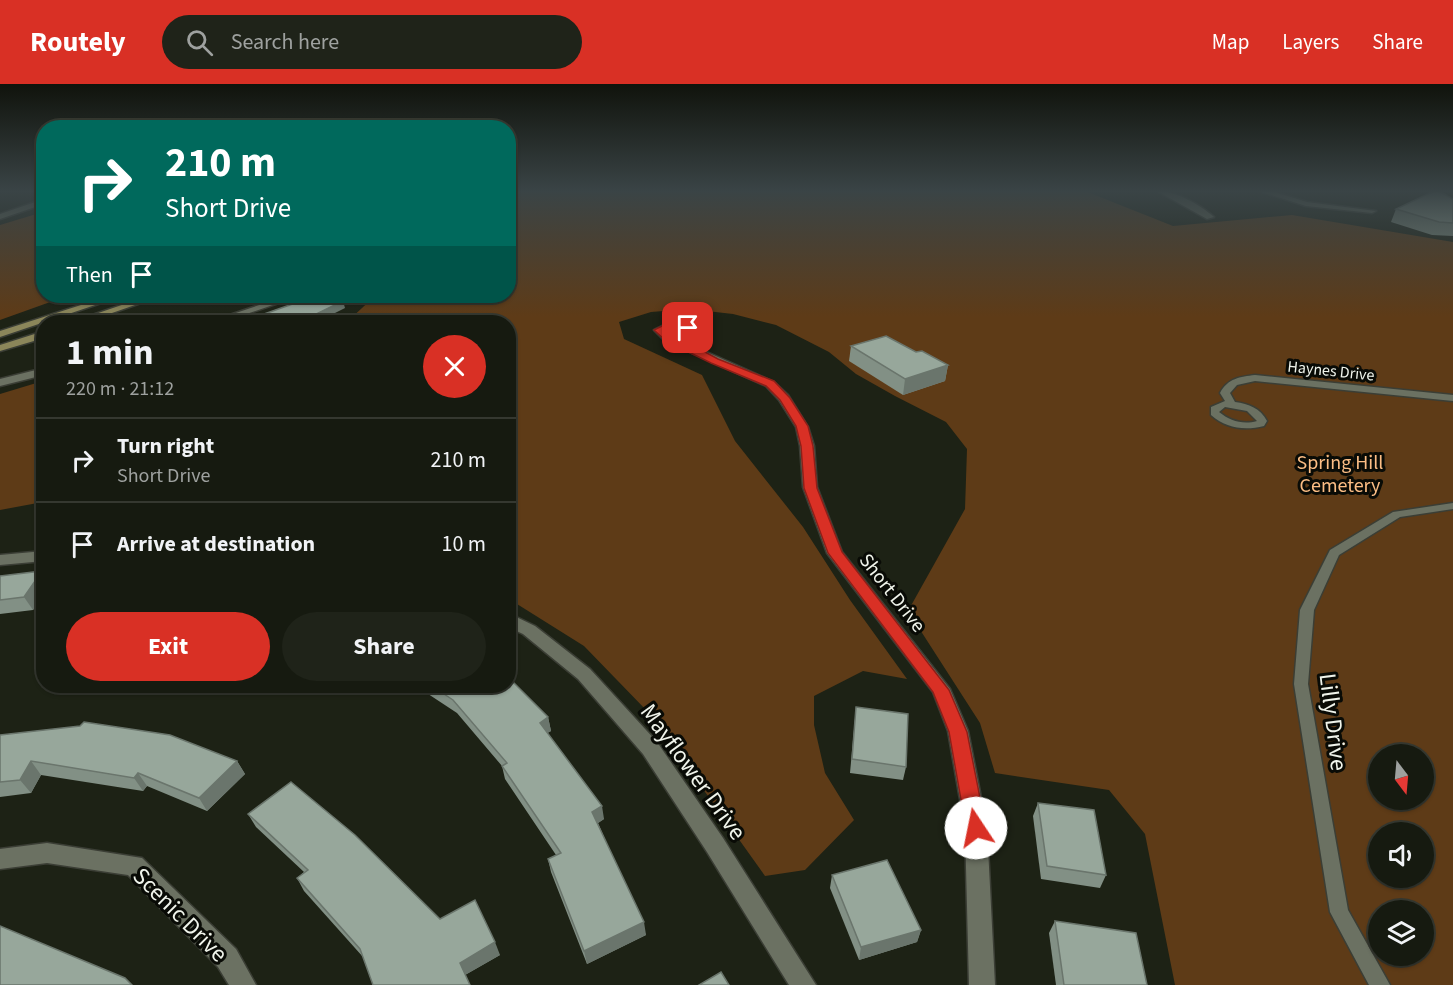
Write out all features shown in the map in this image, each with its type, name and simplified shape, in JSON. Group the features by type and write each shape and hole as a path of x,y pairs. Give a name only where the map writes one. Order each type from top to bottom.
{"main road":[{"path":"58,315 95,303"},
{"path":"98,315 135,303"},
{"path":"0,334 36,322"},
{"path":"0,348 36,337"}],"street":[{"path":"236,315 272,303"},
{"name":"Short Drive","path":"688,328 670,325 659,330 669,339 770,384 784,398 802,426 807,446 810,488 835,553 941,690 958,732 976,828 982,985"},
{"path":"0,384 36,373"},
{"path":"0,560 36,557"},
{"name":"Mayflower Drive","path":"516,623 529,630 584,674 650,748 715,845 803,985"},
{"name":"Scenic Drive","path":"0,859 48,853 134,865 227,958 243,985"}],"lane":[{"name":"Haynes Drive","path":"1231,404 1225,393 1227,386 1233,381 1255,378 1453,398"},
{"name":"Lilly Drive","path":"1380,985 1340,912 1301,684 1307,610 1334,553 1397,514 1453,506"}],"green space":[{"path":"0,233 36,233 36,303 47,303 0,320"},
{"name":"Spring Hill Cemetery","path":"516,233 1400,233 1453,242 1453,985 1175,985 1145,834 1109,790 995,773 980,723 908,611 965,509 967,449 946,422 856,374 829,352 776,325 733,314 689,309 651,312 619,322 624,339 702,375 735,441 803,527 850,600 907,679 863,671 814,696 814,725 825,773 854,820 805,870 765,876 648,712 584,646 516,603 516,315 354,315 367,303 516,303"},
{"path":"36,383 36,503 0,510 0,394"}],"building":[{"path":"295,303 339,303 314,315 261,315"},
{"path":"886,336 948,365 905,379 851,346"},
{"path":"36,572 36,580 24,597 0,600 0,576"},
{"path":"516,685 548,717 540,723 602,806 592,812 644,922 584,951 548,859 561,853 502,766 507,763 453,700 442,693 516,693"},
{"path":"856,707 908,714 906,767 852,759"},
{"path":"84,722 170,735 237,761 199,798 138,773 134,778 31,761 20,780 0,782 0,735 80,726"},
{"path":"291,782 355,835 440,919 475,900 495,942 460,963 470,985 373,985 360,949 297,878 308,870 248,814"},
{"path":"1038,803 1094,810 1106,875 1047,866"},
{"path":"887,860 921,930 861,947 832,875"},
{"path":"1055,921 1136,933 1147,985 1064,985"},
{"path":"0,926 125,978 132,985 0,985"},
{"path":"721,972 729,985 699,985"}],"route":[{"path":"688,328 670,325 659,330 669,339 770,384 784,398 802,426 807,446 810,488 835,553 941,690 958,732 976,828"}]}
